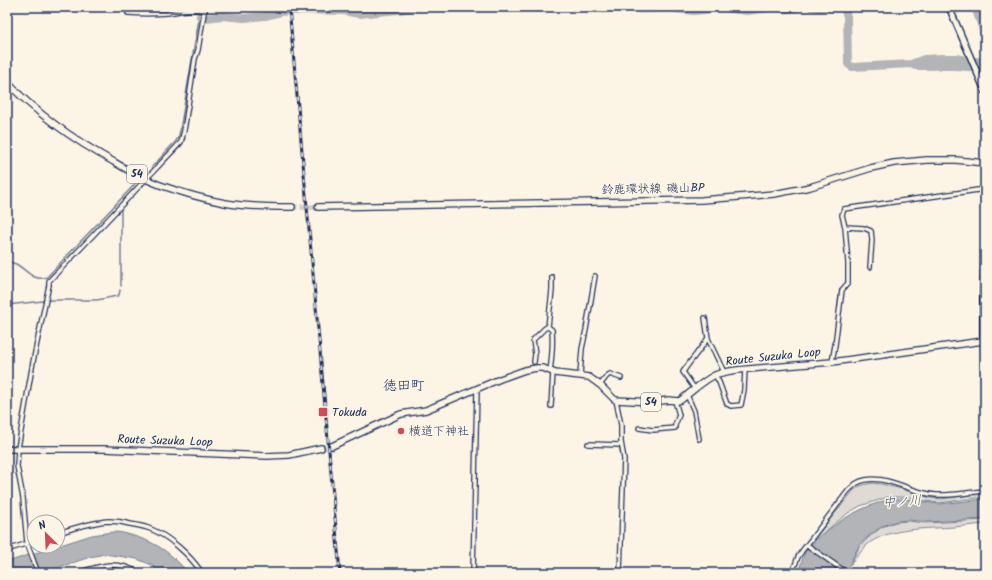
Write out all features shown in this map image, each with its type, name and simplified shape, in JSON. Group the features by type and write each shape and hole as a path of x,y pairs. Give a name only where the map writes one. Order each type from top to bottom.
{"main road":[{"name":"54","path":"7,82 35,109 77,141 130,172 160,185 226,203 254,206 292,207"},
{"name":"鈴鹿環状線 磯山BP","path":"318,207 702,200 774,194 810,187 871,168 894,163 927,160 956,160 985,163"},
{"name":"Route Suzuka Loop","path":"616,400 652,402 682,400 715,375 724,372 832,362 984,341"},
{"path":"332,446 401,414 426,410 525,370 537,368 543,368 551,372 565,375 580,375 589,377 616,400"},
{"name":"Route Suzuka Loop","path":"7,449 104,449 266,456 289,455 321,448"}],"street":[{"path":"949,7 985,91"},
{"path":"26,526 17,466 18,448 49,280 179,145 183,136 195,59 205,10 184,9 156,14 128,13"},
{"path":"832,362 842,290 848,283 845,227 842,215 844,209 985,189"},
{"path":"845,227 864,228 871,231 872,240 870,267"},
{"path":"985,246 983,292 985,382"},
{"path":"580,375 582,349 595,276"},
{"path":"548,327 552,277"},
{"path":"705,318 708,338 724,372"},
{"path":"534,362 535,354 533,340 545,328 548,327"},
{"path":"548,327 552,330 553,342 551,372 552,406"},
{"path":"695,389 683,372 708,338"},
{"path":"715,375 727,404 731,406 741,406 744,390 745,370"},
{"path":"600,385 610,374 621,378"},
{"path":"473,573 477,389"},
{"path":"687,395 694,410 699,439"},
{"path":"616,400 621,425 621,445 624,459 620,573"},
{"path":"639,428 653,430 675,428 679,415 676,401"},
{"path":"588,444 621,445"},
{"path":"792,573 798,557 807,544 848,491 853,486 863,481 883,480 926,494 935,495 985,491"},
{"path":"66,531 89,524 108,521 124,522 150,529 181,549 202,573"},
{"path":"807,544 847,573"},
{"path":"7,550 26,545"},
{"path":"31,554 38,573"},
{"path":"78,573 99,566 110,565 125,567 139,573"}],"shaded area":[{"path":"871,483 902,489 931,498 941,499 984,493 985,497 938,503 910,497 888,497 860,506 848,513 812,542 854,490 860,486"},
{"path":"985,520 985,524 909,530 886,535 867,545 851,564 859,547 869,537 882,527 896,522 908,521 925,523"}],"water":[{"name":"中ノ川","path":"890,499 907,499 940,504 985,499 985,519 927,522 909,520 897,521 882,526 859,545 845,573 799,573 802,560 807,550 822,535 854,513 871,505"},
{"path":"119,532 145,540 165,551 188,573 160,573 152,565 137,559 105,554 90,557 42,573 7,573 7,562 32,554 66,554 66,543 92,535"}],"waterway":[{"path":"200,16 206,18 222,16 244,18 304,10 344,11 359,14 417,7"},
{"path":"619,7 642,9 668,8 694,11 719,7 747,11 774,7"},
{"path":"775,7 782,9 799,7"},
{"path":"811,7 832,7"},
{"path":"838,7 842,8 846,12 847,16 848,64 852,67 911,64 915,66 962,66 985,71"},
{"path":"975,7 985,36"},
{"path":"152,167 179,136 200,16"},
{"path":"911,64 924,59 944,58 957,58 985,62"},
{"path":"159,168 182,145 185,138"},
{"path":"7,261 20,266 34,277 47,277 135,184"},
{"path":"121,208 121,286"},
{"path":"7,305 52,300 97,300 117,296 119,295 120,290"}],"tunnel":[{"path":"292,207 318,207"},
{"path":"321,448 332,446"}],"railway":[{"path":"289,7 340,573"}],"place":[{"name":"Tokuda","path":"323,412"},
{"name":"横道下神社","path":"401,431"}],"district":[{"name":"徳田町","path":"404,386"}]}
